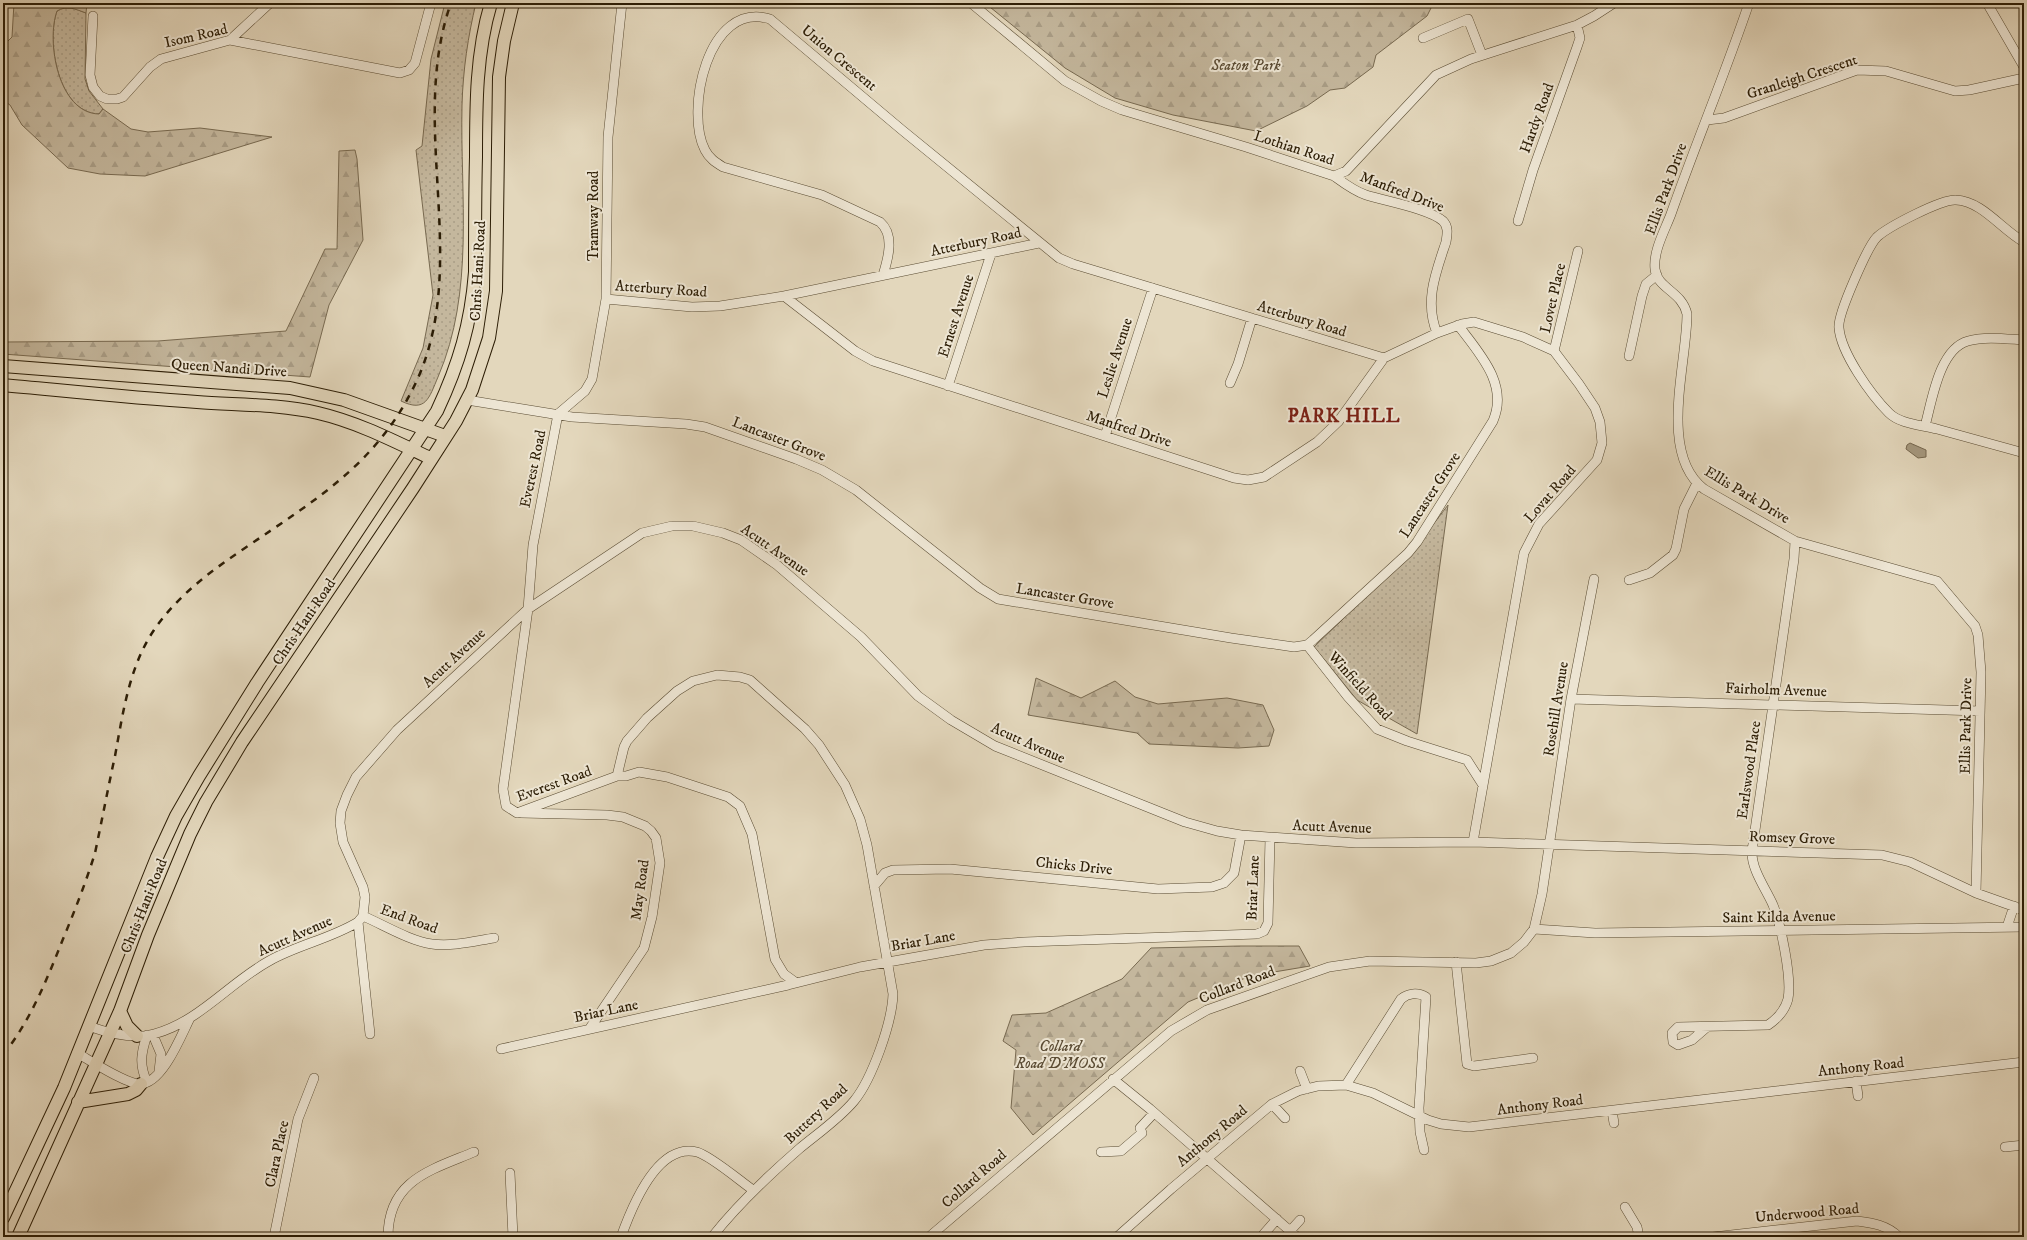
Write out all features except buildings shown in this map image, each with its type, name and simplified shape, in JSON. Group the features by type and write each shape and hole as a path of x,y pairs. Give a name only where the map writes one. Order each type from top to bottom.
{"main road":[{"name":"Chris Hani Road","path":"3,1218 64,1088 157,857 176,816 198,776 257,683 437,411 452,379 469,326 475,272 477,82 486,18 491,3"},
{"name":"Chris Hani Road","path":"18,1237 95,1063 120,1011 148,935 190,834 206,802 242,742 413,488 430,458 467,400 481,365 491,327 496,291 498,77 504,41 513,3"},
{"path":"476,167 481,178 487,183 496,185"},
{"name":"Queen Nandi Drive","path":"3,366 290,388 344,400 426,427 445,436"},
{"path":"3,385 157,399 285,408 317,412 352,423 430,458"},
{"path":"120,1011 128,1026 146,1035"},
{"path":"78,1102 128,1094 136,1090 144,1083"}],"street":[{"path":"230,40 270,3"},
{"name":"Isom Road","path":"93,16 90,76 93,87 100,96 107,99 117,99 123,97 150,67 161,59 230,40 400,73 409,70 415,63 432,3"},
{"name":"Tramway Road","path":"558,414 585,391 592,379 606,299 608,137 622,3"},
{"name":"Lothian Road","path":"971,3 1065,81 1101,101 1122,110 1246,147 1334,176 1346,171 1436,75 1482,55 1577,25 1614,3"},
{"name":"Ellis Park Drive","path":"1750,3 1659,246 1655,264 1657,275 1664,285 1681,299 1685,306 1687,326 1678,398 1679,428 1684,462 1689,473 1697,483 1795,541 1937,581 1970,620 1978,635 1980,711 1976,893"},
{"path":"1987,3 2024,67"},
{"name":"Union Crescent","path":"883,275 887,262 889,241 886,230 880,222 822,195 723,167 714,162 705,149 700,134 699,111 701,71 716,31 735,16 754,12 770,19 1039,243"},
{"path":"1423,38 1468,19 1482,55"},
{"name":"Hardy Road","path":"1518,221 1533,170 1580,38 1577,25"},
{"name":"Granleigh Crescent","path":"1707,120 1724,118 1857,70 1886,71 1955,91 1969,90 2024,78"},
{"name":"Manfred Drive","path":"1334,176 1353,190 1421,211 1438,218 1446,225 1446,242 1431,296 1432,317 1437,333"},
{"path":"2024,242 1970,203 1948,200 1877,237 1869,250 1839,317 1839,328 1842,342 1867,385 1889,413 1903,420 2024,453"},
{"name":"Atterbury Road","path":"606,299 705,307 784,296 1039,243 1054,255 1067,262 1384,358"},
{"name":"Lovet Place","path":"1554,351 1578,251"},
{"name":"Ernest Avenue","path":"948,386 991,254"},
{"path":"1630,356 1642,296 1646,284 1657,275"},
{"name":"Leslie Avenue","path":"1105,436 1152,288"},
{"name":"Manfred Drive","path":"784,296 861,355 948,386 1234,478 1257,479 1271,473 1326,436 1369,382 1384,358"},
{"path":"1230,384 1243,350 1252,318"},
{"name":"Lovat Road","path":"1458,325 1474,322 1523,337 1554,351 1563,360 1595,408 1600,422 1602,443 1597,460 1539,524 1524,553 1473,842"},
{"path":"1384,358 1437,333 1458,325"},
{"name":"Lancaster Grove","path":"467,400 585,418 625,419 697,426 732,435 822,470 856,490 989,595 998,599 1231,638 1294,647 1307,645 1408,553 1417,542 1493,421 1496,414 1498,398 1494,378 1458,325"},
{"path":"1925,426 1942,368 1947,358 1959,346 1975,339 2024,340"},
{"name":"Everest Road","path":"558,414 533,545 528,609 503,789 506,806 509,810 516,813 617,776 626,776 639,772 667,777 728,798 740,806 752,834 775,959 784,974 795,982"},
{"path":"1629,580 1650,573 1673,556 1676,549 1684,509 1697,483"},
{"name":"Acutt Avenue","path":"88,1026 110,1033 146,1035 189,1020 256,968 279,956 317,941 360,919 365,906 363,887 341,833 341,811 346,795 356,777 397,730 528,609 642,533 672,526 693,526 723,533 741,540 777,565 861,636 918,696 951,720 995,746 1185,822 1217,832 1270,838 1356,843 1473,842 1549,845"},
{"name":"Earlswood Place","path":"1708,1027 1768,1025 1779,1016 1788,999 1789,988 1782,932 1773,905 1755,866 1752,851 1794,559 1795,541"},
{"name":"Rosehill Avenue","path":"1549,845 1571,699 1594,579"},
{"name":"Winfield Road","path":"1307,645 1348,697 1377,729 1401,739 1467,760 1483,785"},
{"name":"Buttery Road","path":"617,776 624,747 633,734 665,699 685,685 716,675 740,677 750,680 805,729 819,744 845,785 865,832 893,990 891,1012 873,1065 862,1090 842,1113 753,1190 730,1214 712,1237"},
{"name":"Fairholm Avenue","path":"1571,699 1980,711"},
{"name":"May Road","path":"516,813 607,815 623,817 645,826 656,838 660,863 652,917 644,948 590,1028"},
{"name":"Chicks Drive","path":"874,886 885,874 893,870 950,869 1158,889 1212,887 1224,883 1234,873 1241,835"},
{"name":"Briar Lane","path":"501,1049 795,982 888,962 984,944 1257,934 1264,931 1268,923 1270,838"},
{"name":"Romsey Grove","path":"1549,845 1882,855 1910,862 1976,893 2024,910"},
{"name":"Collard Road","path":"929,1237 1113,1079 1171,1031 1190,1019 1214,1008 1303,976 1329,967 1352,962 1476,963 1503,958 1521,946 1534,929 1542,894 1549,845"},
{"path":"2007,927 2014,906"},
{"path":"360,919 370,1034"},
{"name":"End Road","path":"360,919 421,941 434,944 462,943 494,938"},
{"name":"Saint Kilda Avenue","path":"1534,929 1595,933 1782,932 2024,927"},
{"path":"1456,962 1467,1064 1474,1066 1533,1058"},
{"path":"1346,1085 1401,999 1408,995 1424,996 1427,1001 1422,1048 1419,1116 1420,1132 1424,1150"},
{"name":"Acutt Avenue","path":"144,1083 159,1073 178,1045 189,1020"},
{"path":"146,1035 161,1054 159,1073"},
{"path":"77,1053 127,1080 144,1083 141,1059 146,1035"},
{"name":"Anthony Road","path":"1117,1237 1170,1189 1272,1104 1307,1088 1346,1085 1373,1093 1419,1116 1442,1124 1469,1127 2024,1062"},
{"path":"1300,1071 1307,1088"},
{"name":"Clara Place","path":"274,1237 293,1138 301,1107 314,1078"},
{"path":"1113,1079 1293,1234 1300,1220"},
{"path":"1856,1081 1858,1096"},
{"path":"1272,1104 1285,1118"},
{"path":"1612,1111 1614,1123"},
{"path":"1101,1152 1121,1151 1142,1133 1140,1128 1154,1113"},
{"path":"2005,1147 2024,1145"},
{"path":"621,1237 630,1212 645,1186 665,1161 675,1154 691,1151 702,1154 753,1190"},
{"path":"388,1237 388,1224 394,1205 399,1196 411,1183 419,1176 430,1170 474,1152"},
{"path":"510,1173 514,1237"},
{"path":"1625,1207 1637,1227 1639,1237"},
{"path":"1261,1237 1277,1219"},
{"name":"Underwood Road","path":"1713,1237 1786,1233 1857,1221 1874,1223 1885,1227 1899,1237"}],"green space":[{"path":"14,3 87,3 86,13 68,8 57,11 53,40 58,73 65,89 74,102 85,111 99,114 103,109 131,129 148,132 200,128 272,137 145,176 100,174 68,168 22,125 10,105 3,100 3,41 7,42 12,37"},
{"path":"445,3 476,3 466,53 463,79 463,243 461,277 457,311 450,344 429,397 426,401 416,405 401,401 423,348 433,295 416,150 422,146 431,59"},
{"name":"Seaton Park","path":"985,3 1440,3 1432,6 1427,16 1376,55 1373,67 1345,88 1330,90 1307,106 1256,131 1173,115 1115,98 1065,68"},
{"path":"63,8 73,8 86,13 85,79 89,91 103,109 99,114 85,111 74,102 65,89 58,73 53,40 54,24 57,11"},
{"path":"355,150 363,240 329,305 310,377 3,354 3,342 158,341 286,331 325,249 337,249 339,151"},
{"path":"1448,505 1417,734 1357,700 1314,647 1412,552"},
{"path":"1036,678 1081,698 1115,681 1135,697 1158,704 1227,698 1263,705 1274,730 1269,746 1238,748 1149,744 1137,733 1028,715"},
{"name":"Collard Road D'MOSS","path":"1299,946 1310,966 1250,976 1188,1002 1033,1135 1011,1108 1016,1050 1003,1041 1012,1015 1046,1013 1122,979 1151,948"}],"water":[{"path":"1910,443 1926,450 1926,457 1918,458 1906,449 1907,445"}],"railway":[{"path":"3,1055 22,1028 38,999 84,885 95,853 128,691 138,659 145,644 163,617 196,584 322,494 345,476 366,456 385,433 403,407 418,378 433,333 439,287 440,239 435,144 435,96 439,49 451,3"}],"district":[{"name":"PARK HILL","path":"1344,416"}]}
